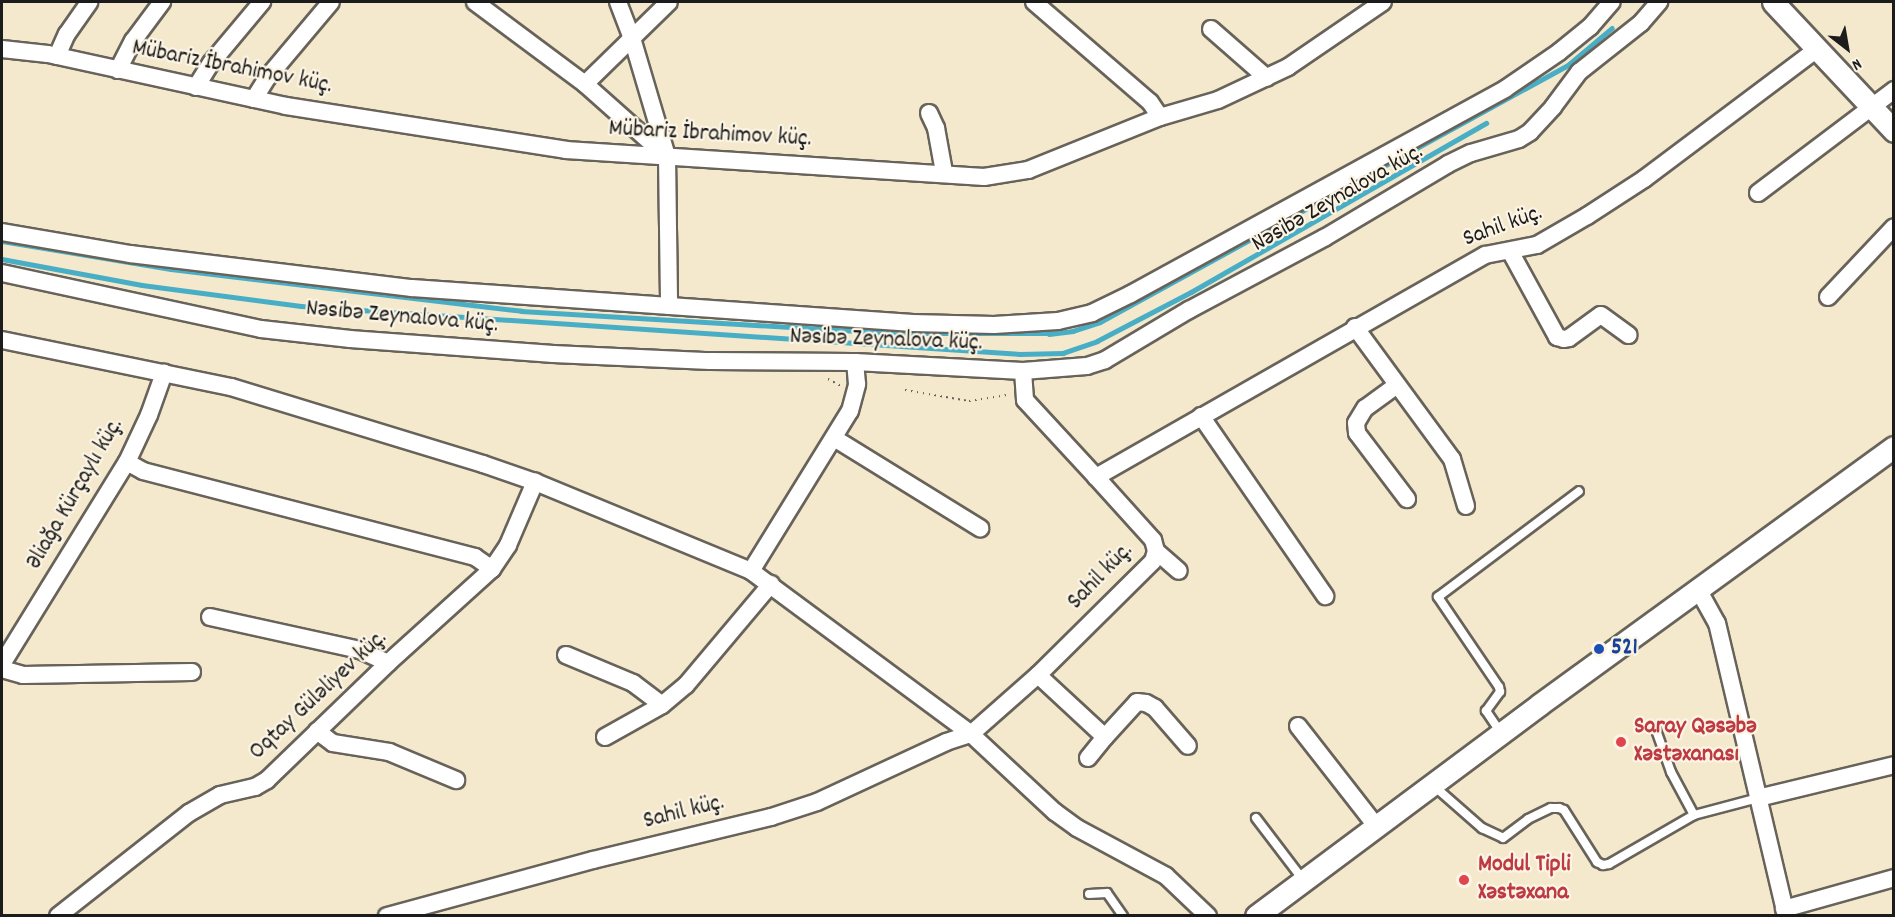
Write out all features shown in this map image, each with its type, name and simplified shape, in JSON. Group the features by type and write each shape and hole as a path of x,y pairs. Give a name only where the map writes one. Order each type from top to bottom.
{"street":[{"path":"57,56 67,34 89,2"},
{"path":"118,70 133,41 162,2"},
{"path":"196,87 211,63 262,2"},
{"path":"254,99 267,78 331,2"},
{"path":"475,2 585,84 667,156"},
{"path":"618,2 632,38 667,156 669,306"},
{"path":"585,84 669,2"},
{"path":"1034,2 1150,102 1160,117"},
{"name":"Mübariz İbrahimov küç.","path":"2,49 57,56 254,99 555,148 944,172 984,177 1028,171 1160,117 1218,100 1267,78 1332,38 1383,2"},
{"path":"2,232 130,254 337,280 513,296 913,323 994,325 1058,321 1092,313 1505,89 1559,52 1597,20 1612,2"},
{"name":"Nəsibə Zeynalova küç.","path":"2,273 261,329 350,339 654,359 855,362 1023,371 1064,370 1105,360 1189,310 1324,238 1448,164 1471,153 1519,139 1541,121 1579,72 1641,23 1659,2"},
{"path":"1779,3 1816,50 1893,131"},
{"path":"1211,29 1267,78"},
{"name":"Sahil küç.","path":"387,915 581,863 771,817 817,802 946,742 971,734 1038,675 1153,561 1156,551 1153,540 1096,477 1355,327 1485,255 1500,250 1510,251 1537,245 1644,180 1816,50"},
{"path":"1758,193 1893,90"},
{"path":"929,113 936,128 944,172"},
{"path":"1828,297 1893,227"},
{"path":"1510,251 1523,280 1557,337 1569,338 1601,315 1629,335"},
{"path":"1355,327 1452,459 1466,506"},
{"path":"2,340 231,387 535,482 752,571 971,734 1055,812 1077,828 1166,876 1208,915"},
{"path":"752,571 834,438 855,397 855,362"},
{"path":"1023,371 1025,400 1096,477"},
{"name":"Əliağa Kürçaylı küç.","path":"2,664 127,462 149,415 164,373"},
{"path":"1397,385 1365,408 1356,423 1357,432 1407,499"},
{"path":"1201,416 1325,596"},
{"path":"834,438 980,528"},
{"path":"1256,915 1304,882 1501,734 1893,447"},
{"path":"127,462 143,471 475,557 492,569"},
{"name":"Oqtay Güləliyev küç.","path":"58,915 189,813 220,795 255,788 267,780 388,663 492,569 508,545 535,482"},
{"path":"1156,551 1179,572"},
{"path":"605,737 662,705 686,685 771,584"},
{"path":"1699,591 1717,623 1785,912 1893,878"},
{"path":"210,617 360,650 388,663"},
{"path":"566,655 633,684 662,705"},
{"path":"2,669 23,675 192,672"},
{"path":"1038,675 1105,737"},
{"path":"1088,758 1137,702 1146,703 1155,708 1188,746"},
{"path":"1299,726 1377,827"},
{"path":"317,731 333,743 389,752 416,761 456,780"},
{"path":"1758,798 1893,765"}],"lane":[{"path":"1501,734 1486,711 1500,692 1499,687 1438,597 1580,491"},
{"path":"1656,730 1671,772 1694,815"},
{"path":"1434,785 1482,828 1503,838 1528,819 1551,808 1564,810 1597,862 1603,866 1694,815 1758,798"},
{"path":"1256,818 1304,882"},
{"path":"1089,894 1107,893 1122,915"}],"path":[{"path":"905,390 969,401 1023,392"}],"waterway":[{"path":"2,241 171,269 521,311 903,334 1049,334 1073,331 1100,322 1568,65 1612,28"},
{"path":"2,259 142,285 301,306 1020,354 1063,353 1097,341 1191,292 1486,123"}],"place":[{"name":"521","path":"1599,649"},
{"name":"Saray Qəsəbə Xəstəxanası","path":"1621,742"},
{"name":"Modul Tipli Xəstəxana","path":"1464,880"}]}
